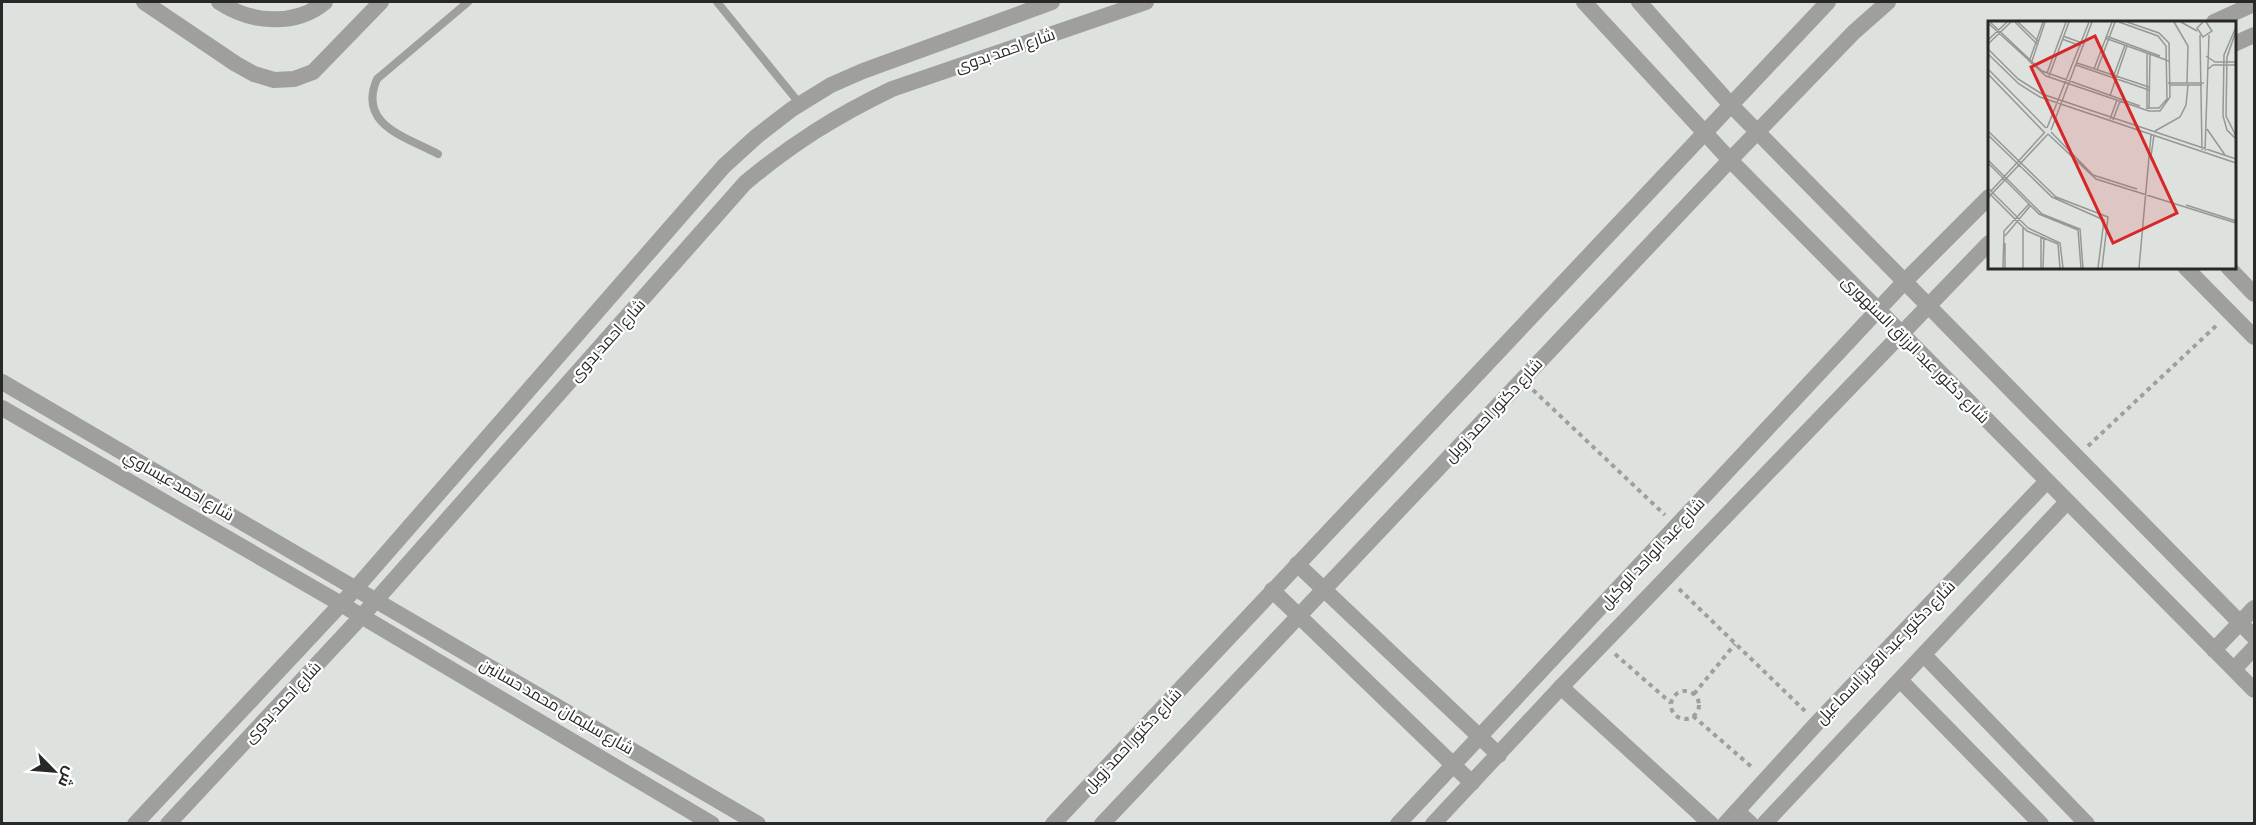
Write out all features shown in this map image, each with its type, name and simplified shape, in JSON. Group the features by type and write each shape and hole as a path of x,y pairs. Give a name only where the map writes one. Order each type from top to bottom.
{"street":[{"path":"144,2 236,64 254,74 274,80 294,79 313,72 381,2"},
{"path":"219,2 256,19 288,19 317,9 325,2"},
{"name":"شارع احمد بدوى","path":"135,824 356,588 724,166 757,136 800,104 831,85 863,71 1052,2"},
{"name":"شارع احمد بدوى","path":"168,824 361,617 745,183 779,155 824,124 892,89 1146,2"},
{"name":"شارع دكتور عبد الرزاق السنهورى","path":"1584,2 1730,160 2254,690"},
{"path":"1639,2 1757,132 2254,637"},
{"name":"شارع دكتور احمد زويل","path":"1053,824 1828,2"},
{"name":"شارع دكتور احمد زويل","path":"1102,824 1730,160 1854,32 1888,2"},
{"path":"2216,21 2254,4"},
{"path":"2235,44 2254,35"},
{"name":"شارع عبد الواحد الوكيل","path":"1398,824 1905,281 1988,198"},
{"name":"شارع عبد الواحد الوكيل","path":"1433,824 1561,687 1988,244"},
{"path":"2186,268 2254,337"},
{"path":"2229,268 2254,294"},
{"name":"شارع احمد عيساوي","path":"2,382 356,588"},
{"name":"شارع احمد عيساوي","path":"2,408 341,604"},
{"name":"شارع دكتور عبد العزيز اسماعيل","path":"1731,817 1817,723 2047,482"},
{"name":"شارع دكتور عبد العزيز اسماعيل","path":"1764,824 2067,502"},
{"path":"1297,564 1499,754"},
{"name":"شارع سليمان محمد حسانين","path":"356,588 758,824"},
{"path":"1272,590 1472,783"},
{"name":"شارع سليمان محمد حسانين","path":"341,604 712,824"},
{"path":"2214,650 2254,608"},
{"path":"2234,669 2254,648"},
{"path":"1924,655 2087,824"},
{"path":"1900,680 2041,824"},
{"path":"1561,687 1711,824"},
{"path":"1731,817 1751,824"}],"lane":[{"path":"438,154 383,126 374,111 372,92 378,79 468,2"},
{"path":"717,2 800,104"}],"path":[{"path":"2077,457 2230,312"},
{"path":"1522,379 1676,526"},
{"path":"1667,579 1817,723"},
{"path":"1604,644 1671,703 1678,717 1694,716 1699,703 1694,694 1685,691 1672,698 1671,703"},
{"path":"1694,694 1735,644"},
{"path":"1694,716 1766,780"}]}
